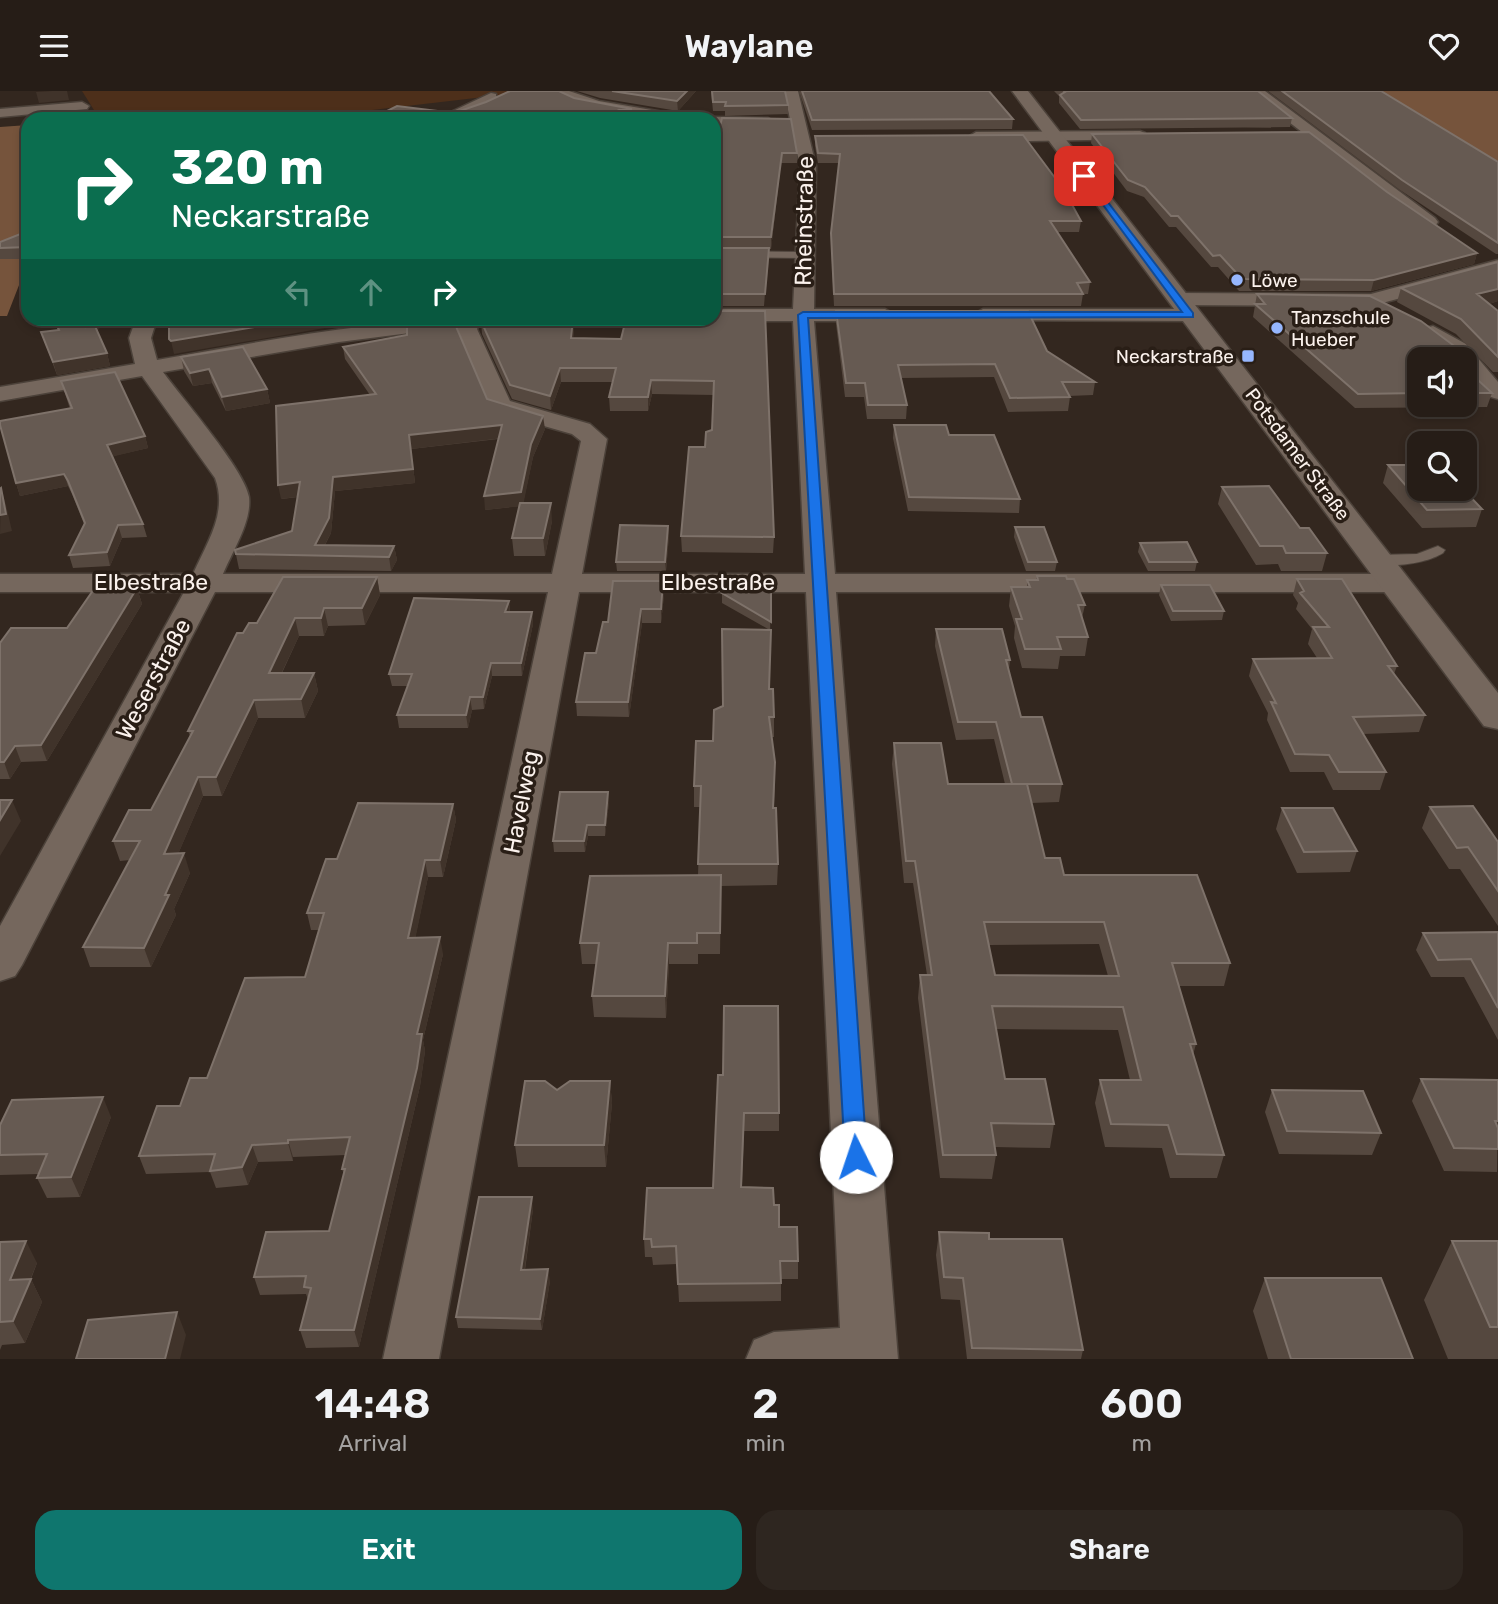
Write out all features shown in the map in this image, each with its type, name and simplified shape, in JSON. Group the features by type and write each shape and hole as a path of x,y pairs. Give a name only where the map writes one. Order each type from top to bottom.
{"main road":[{"name":"Potsdamer Straße","path":"1020,91 1498,718"}],"street":[{"path":"555,91 597,106 636,112"},
{"name":"Rheinstraße","path":"792,91 807,132 803,315 870,1355"},
{"path":"1256,91 1447,235"},
{"path":"458,112 491,97"},
{"path":"0,113 82,106"},
{"path":"721,122 807,132"},
{"path":"1289,135 1314,134"},
{"path":"955,137 1162,135"},
{"path":"967,315 1371,300 1492,263"},
{"path":"1371,300 1412,319 1458,349 1485,384 1498,391"},
{"path":"721,316 912,315"},
{"name":"Weserstraße","path":"0,965 16,905 205,582 234,513 235,496 228,478 148,368 140,338 144,326"},
{"path":"0,394 370,326"},
{"name":"Havelweg","path":"411,1359 594,439 581,429 500,406 466,329 468,326"},
{"name":"Elbestraße","path":"0,583 1394,583"},
{"path":"775,1359 870,1355"}],"lane":[{"path":"721,254 803,255"},
{"path":"1377,559 1419,559 1438,550"}],"shaded area":[{"path":"82,91 535,91 355,112 95,112"},
{"path":"1376,91 1498,91 1498,168"},
{"path":"21,126 21,280 7,316 0,316 0,127"}],"building":[{"path":"510,91 559,91 574,98 632,109 615,112 457,112"},
{"path":"612,91 687,91 677,101"},
{"path":"712,91 785,91 788,105 725,106 726,102 713,102"},
{"path":"802,91 989,91 1013,119 812,120"},
{"path":"1064,91 1258,91 1292,118 1081,120 1060,95"},
{"path":"1282,91 1381,91 1498,162 1498,243 1402,180"},
{"path":"397,106 446,112 385,112"},
{"path":"722,118 791,119 797,153 782,153 771,237 721,237"},
{"path":"1309,132 1387,192 1477,253 1374,280 1242,279 1220,255 1213,256 1178,216 1171,216 1145,187 1128,180 1092,134"},
{"path":"1023,135 1064,190 1081,221 1050,221 1090,282 1077,283 1083,294 834,294 831,233 840,154 818,153 815,136"},
{"path":"21,234 21,247 0,248 0,242"},
{"path":"721,248 769,248 765,294 721,294"},
{"path":"1498,262 1498,289 1477,294 1498,311 1498,357 1461,319 1401,288"},
{"path":"1257,294 1370,296 1421,321 1456,347 1407,347 1407,393 1358,394 1255,304 1265,304"},
{"path":"721,311 765,311 774,537 681,536 689,447 705,447 706,432 712,430 714,381 651,380 648,397 609,397 616,368 560,368 550,396 510,385 483,326 572,326 571,338 621,339 624,326 721,326"},
{"path":"836,311 1028,311 1047,351 1095,382 1062,382 1070,397 1010,398 995,364 898,365 907,405 868,405 865,383 846,383"},
{"path":"57,326 95,326 107,353 53,362 41,332 59,330"},
{"path":"169,326 260,326 171,341"},
{"path":"407,326 456,326 487,399 543,416 531,444 521,492 484,496 502,425 409,435 413,469 333,477 329,518 315,545 394,546 389,557 236,554 235,550 292,531 300,482 278,485 276,406 376,394 343,347 407,335"},
{"path":"243,347 267,389 222,397 209,369 190,373 181,357"},
{"path":"115,372 145,436 107,445 143,524 118,525 107,552 69,555 85,523 68,481 64,474 16,483 0,421 72,408 61,381"},
{"path":"1477,379 1492,393 1477,393"},
{"path":"894,425 946,425 949,435 994,435 1020,499 909,497"},
{"path":"1388,465 1407,465 1407,487"},
{"path":"1269,486 1300,528 1309,528 1327,553 1286,553 1283,546 1260,546 1222,487"},
{"path":"0,489 6,514 0,515"},
{"path":"1419,501 1474,501 1482,509 1427,510"},
{"path":"520,503 551,503 543,538 512,538"},
{"path":"620,525 668,526 665,562 616,562"},
{"path":"1015,527 1044,527 1057,562 1028,562"},
{"path":"1187,542 1197,562 1149,562 1140,543"},
{"path":"1037,576 1066,576 1067,579 1074,579 1085,605 1078,605 1088,637 1057,637 1061,649 1025,649 1016,619 1022,619 1011,587 1030,587 1027,580 1038,580"},
{"path":"283,577 377,577 362,608 324,608 321,618 295,618 269,673 314,673 301,699 254,700 216,777 198,777 164,854 184,853 165,895 169,895 144,948 83,947 140,841 113,841 129,810 151,810 193,731 188,731 237,633 243,633 249,623 257,623"},
{"path":"1297,579 1342,579 1397,666 1388,666 1425,715 1353,717 1386,772 1339,772 1329,755 1295,754 1271,702 1276,703 1253,659 1332,658 1313,627 1329,627 1300,593 1304,591"},
{"path":"613,581 663,581 661,609 641,609 628,702 576,702 585,653 596,653 603,622 608,622"},
{"path":"738,585 771,585 771,622 722,593"},
{"path":"1161,585 1210,585 1224,611 1173,611"},
{"path":"137,588 41,745 15,746 4,762 0,762 0,643 11,628 67,628 94,589"},
{"path":"414,598 509,601 505,612 532,612 521,663 491,663 483,697 470,697 466,715 397,715 412,674 389,674"},
{"path":"722,629 771,630 769,689 773,689 774,717 769,717 775,762 773,808 776,808 778,864 698,864 701,786 694,786 696,741 713,741 714,710 723,706"},
{"path":"936,629 1002,629 1010,660 1006,660 1021,717 1042,717 1062,784 1012,784 996,722 958,722"},
{"path":"894,743 941,743 948,784 1027,784 1045,858 1060,858 1064,875 1197,875 1230,963 1172,963 1196,1044 1190,1044 1224,1155 1177,1154 1168,1125 1111,1124 1100,1080 1141,1080 1123,1007 992,1006 1005,1079 1045,1079 1054,1124 991,1123 996,1155 943,1155 920,975 932,975 915,861 906,861","holes":["984,922 1104,922 1119,976 995,975"]},
{"path":"560,792 608,792 605,825 587,825 584,841 553,841"},
{"path":"0,800 12,800 0,820"},
{"path":"358,803 453,804 440,860 425,860 408,938 440,937 417,1034 422,1034 417,1068 354,1330 300,1330 311,1288 304,1287 306,1276 254,1277 266,1232 329,1231 350,1137 252,1145 242,1167 210,1171 215,1154 139,1156 157,1106 180,1106 190,1078 207,1078 245,978 305,977 324,913 307,913 326,859 337,859"},
{"path":"1473,806 1498,842 1498,891 1468,847 1457,848 1430,807"},
{"path":"1282,808 1333,808 1357,851 1304,852"},
{"path":"721,875 720,933 697,933 697,943 668,943 665,996 592,996 599,943 580,943 590,876"},
{"path":"1498,932 1498,1008 1471,959 1438,960 1423,933"},
{"path":"724,1006 778,1006 779,1113 744,1113 741,1187 773,1188 774,1205 779,1205 779,1227 797,1227 798,1261 780,1261 781,1283 678,1284 676,1246 652,1247 651,1239 644,1239 647,1188 713,1188 718,1075 723,1075"},
{"path":"1421,1079 1498,1080 1498,1121 1495,1121 1498,1128 1498,1149 1454,1148"},
{"path":"525,1081 545,1081 557,1090 570,1081 610,1081 604,1145 515,1145"},
{"path":"1272,1090 1363,1091 1381,1133 1287,1131"},
{"path":"103,1097 71,1177 37,1178 47,1154 0,1155 0,1125 12,1100"},
{"path":"479,1197 532,1197 521,1270 548,1269 540,1319 456,1317"},
{"path":"939,1232 989,1233 989,1239 1062,1239 1083,1350 972,1348 963,1278 944,1277"},
{"path":"26,1241 10,1280 31,1279 13,1321 0,1322 0,1242"},
{"path":"1452,1241 1498,1241 1498,1327 1490,1327"},
{"path":"1265,1278 1381,1278 1413,1359 1291,1359"},
{"path":"177,1312 165,1359 76,1359 88,1320"}],"place":[{"name":"Löwe","path":"1237,280"},
{"name":"Tanzschule Hueber","path":"1277,328"},
{"name":"Neckarstraße","path":"1248,356"}],"route":[{"path":"856,1157 803,315 1190,315 1084,176"}]}
